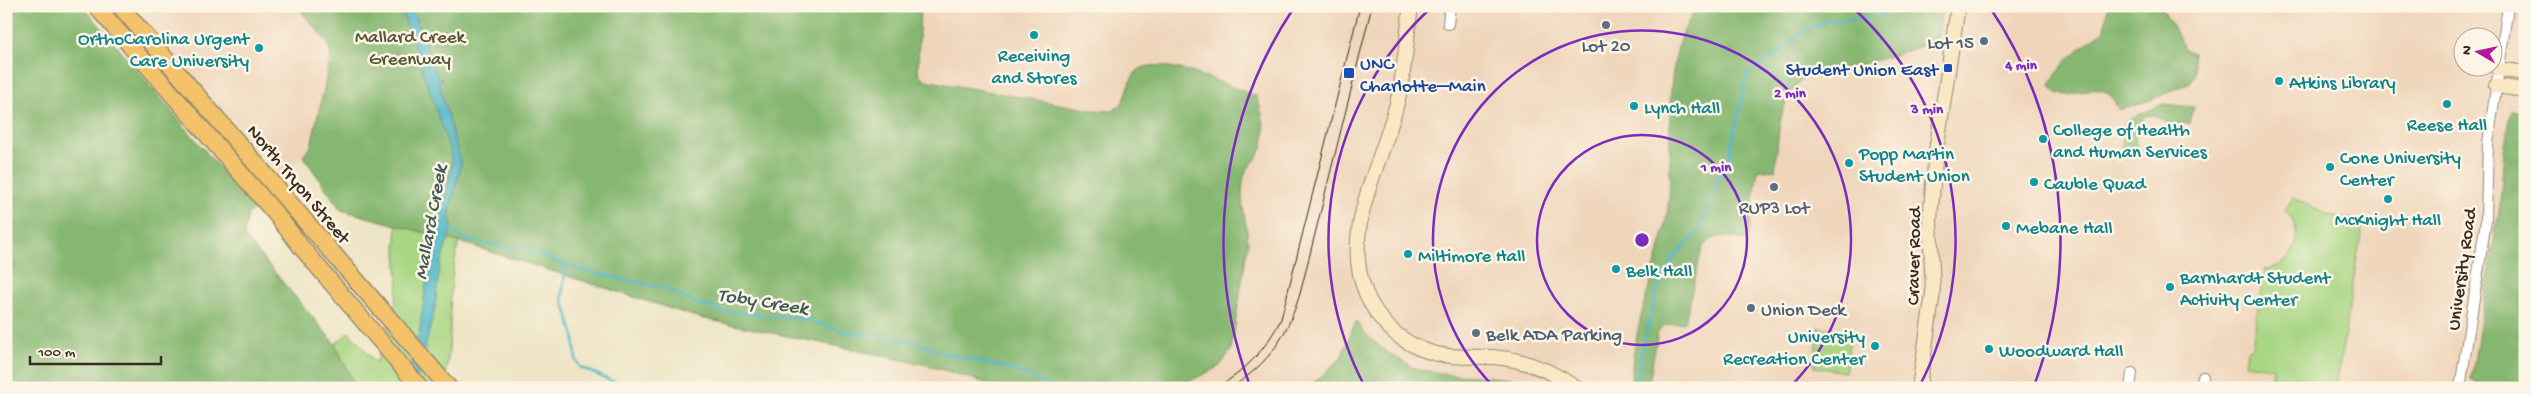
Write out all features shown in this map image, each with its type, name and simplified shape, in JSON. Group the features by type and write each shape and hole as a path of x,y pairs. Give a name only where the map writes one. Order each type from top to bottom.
{"main road":[{"name":"North Tryon Street","path":"96,6 230,159 420,388"},
{"name":"North Tryon Street","path":"120,6 446,384"},
{"path":"135,52 156,66 179,86 220,133 226,137 232,134"},
{"path":"230,159 234,155 238,156 311,238 343,264"}],"street":[{"path":"1400,56 1402,6"},
{"path":"1411,6 1389,116 1361,218 1357,243 1360,276 1374,310 1393,331 1426,351 1456,358 1492,358 1517,361 1551,372 1576,388"},
{"path":"1448,24 1450,6"},
{"name":"Craver Road","path":"1919,388 1933,293 1930,220 1935,166 1958,6"},
{"name":"University Road","path":"2504,31 2508,6"},
{"path":"2504,70 2525,73"},
{"name":"University Road","path":"2460,388 2486,221 2486,161 2497,78"},
{"path":"2496,86 2525,90"},
{"path":"1389,116 1352,216 1348,239 1350,277 1364,311 1388,338 1422,359 1450,366 1512,369 1540,377 1561,388"},
{"path":"2130,388 2132,373"}],"shaded area":[{"path":"149,6 297,6 328,43 331,57 318,118 307,152 281,174 140,15"},
{"path":"890,6 2525,6 2525,388 891,388"}],"green space":[{"path":"6,6 83,6 254,209 248,214 244,236 335,344 356,388 6,388"},
{"name":"Mallard Creek Greenway","path":"297,6 920,6 918,72 924,80 1092,110 1113,111 1122,103 1131,80 1140,69 1151,66 1164,66 1215,80 1256,96 1264,128 1263,144 1260,152 1246,172 1243,182 1243,205 1248,243 1231,350 1220,366 1176,388 1002,388 927,365 700,318 466,244 341,210 303,156 311,146 331,57 328,43"},
{"path":"1698,6 1944,6 1937,41 1849,68 1818,73 1805,78 1795,87 1782,113 1775,171 1758,169 1748,240 1717,237 1702,248 1685,322 1662,326 1658,332 1648,388 1631,388 1632,366 1639,324 1666,221 1670,167 1670,110 1676,55 1684,30"},
{"path":"2108,6 2161,6 2186,50 2193,53 2195,75 2190,82 2143,103 2118,109 2111,97 2103,91 2094,90 2065,95 2057,93 2050,85 2054,77 2074,54 2105,30"},
{"path":"2163,104 2194,107 2190,123 2172,125 2153,115 2144,116 2135,139 2137,150 2122,147 2125,121"},
{"path":"2512,110 2525,113 2525,388 2484,388 2471,380 2500,205 2504,150"},
{"path":"398,151 468,203 452,278 449,351 441,388 356,388 335,344 349,332 376,363 395,308 398,282 396,250"},
{"path":"2293,198 2325,214 2363,221 2336,388 2270,388 2273,368 2245,364 2247,350 2252,347 2264,269 2275,267 2284,262 2295,247 2295,228 2291,218 2284,210"},
{"path":"1356,321 1370,338 1385,351 1421,371 1506,378 1542,388 1308,388 1341,358"},
{"path":"1819,327 1851,332 1845,372 1814,367"}],"water":[{"path":"400,6 411,6 437,76 442,79 439,82 461,164 449,217 452,226 440,266 435,308 415,388 406,388 419,333 429,264 452,167 451,153"}],"waterway":[{"path":"1876,17 1902,6"},
{"path":"1636,388 1642,350 1658,288 1673,258 1699,231 1710,206 1717,181 1729,157 1747,74 1779,53 1803,31 1828,21 1868,18"},
{"name":"Toby Creek","path":"447,228 469,241 527,250 581,270 664,288 696,303 722,311 804,319 847,332 915,342 948,354 1018,371 1052,388"},
{"path":"566,266 562,297 574,336 576,360 580,367 611,381 637,388"}],"tram line":[{"path":"1216,388 1246,367 1269,340 1281,319 1360,6"},
{"path":"1231,388 1256,369 1275,348 1295,310 1372,6"}],"place":[{"name":"Lot 20","path":"1606,25"},
{"name":"Receiving and Stores","path":"1034,35"},
{"name":"Lot 15","path":"1984,41"},
{"name":"OrthoCarolina Urgent Care University","path":"259,48"},
{"name":"Student Union East","path":"1948,68"},
{"name":"UNC Charlotte–Main","path":"1349,73"},
{"name":"Atkins Library","path":"2279,81"},
{"name":"Reese Hall","path":"2447,104"},
{"name":"Lynch Hall","path":"1634,106"},
{"name":"College of Health and Human Services","path":"2043,139"},
{"name":"Popp Martin Student Union","path":"1849,163"},
{"name":"Cone University Center","path":"2330,167"},
{"name":"Cauble Quad","path":"2034,182"},
{"name":"RUP3 Lot","path":"1774,187"},
{"name":"McKnight Hall","path":"2388,199"},
{"name":"Mebane Hall","path":"2006,226"},
{"name":"Miltimore Hall","path":"1408,254"},
{"name":"Belk Hall","path":"1616,269"},
{"name":"Barnhardt Student Activity Center","path":"2170,287"},
{"name":"Union Deck","path":"1751,308"},
{"name":"Belk ADA Parking","path":"1476,333"},
{"name":"University Recreation Center","path":"1875,346"},
{"name":"Woodward Hall","path":"1989,349"}],"water label":[{"name":"Mallard Creek","path":"429,222"}]}
